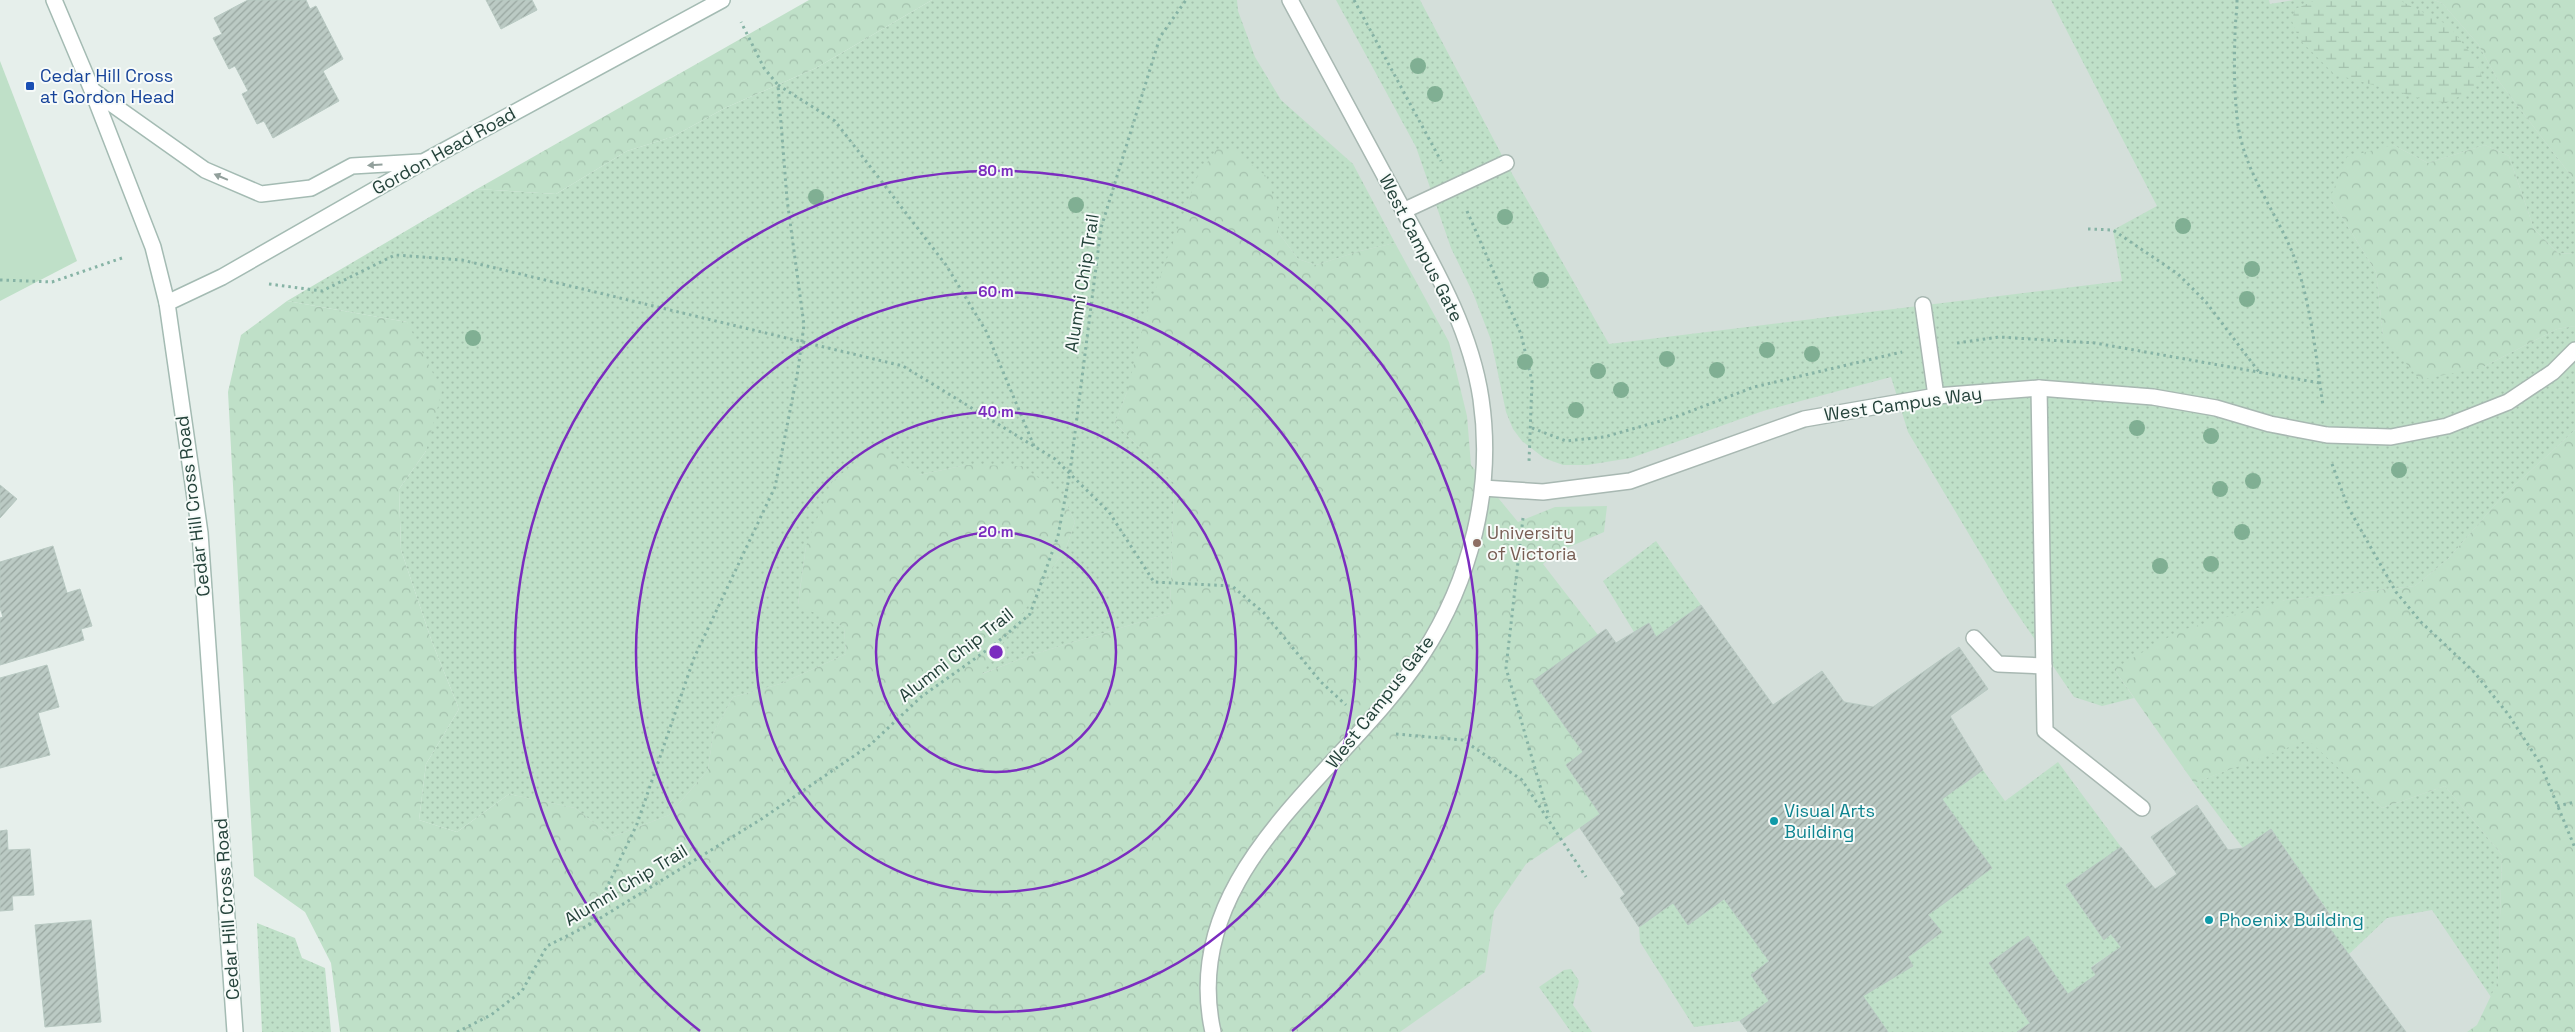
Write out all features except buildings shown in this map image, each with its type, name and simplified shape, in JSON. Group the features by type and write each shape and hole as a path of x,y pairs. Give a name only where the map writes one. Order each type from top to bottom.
{"street":[{"name":"Cedar Hill Cross Road","path":"54,0 92,90 153,247 167,303 200,533 235,1032"},
{"name":"Gordon Head Road","path":"167,303 222,278 423,162 722,0"},
{"name":"West Campus Gate","path":"1213,1032 1209,1015 1208,982 1211,949 1219,918 1232,888 1263,841 1361,731 1421,657 1445,617 1468,558 1483,488 1484,444 1481,398 1459,318 1290,0"},
{"path":"92,90 206,170 261,194 311,188 352,166 423,162"},
{"path":"1403,211 1506,163"},
{"path":"1923,305 1936,396"},
{"name":"West Campus Way","path":"1483,488 1543,492 1630,480 1804,419 1936,396 2039,388 2153,397 2216,408 2270,424 2327,434 2391,438 2447,426 2508,402 2552,372 2575,350"},
{"path":"2039,388 2045,731 2142,808"},
{"path":"1974,638 1998,664 2044,666"}],"path":[{"name":"Alumni Chip Trail","path":"457,1032 491,1015 522,991 547,946 589,925 760,820 870,745 921,697 994,645 1030,614 1058,536 1070,472 1101,228 1160,37 1186,0"},
{"path":"738,17 764,68 778,85 835,121 946,265 986,331 1034,446"},
{"path":"589,925 637,824 694,658 775,487 798,370 804,325 787,199 778,85"},
{"path":"2088,229 2113,230 2178,274 2206,302 2260,372"},
{"path":"0,280 52,282 153,247"},
{"path":"267,284 322,291 396,255 462,260 904,366 1034,446 1070,472 1109,512 1154,582 1232,586 1264,613 1321,682 1351,709 1361,731 1463,740 1522,780 1586,877"},
{"path":"2557,806 2575,802"}],"shaded area":[{"name":"University of Victoria","path":"1022,0 2575,0 2575,1032 366,1032"}],"green space":[{"path":"809,0 932,0 816,68 725,108 672,137 627,151 556,194 477,189"},
{"path":"932,0 1237,0 1238,11 1255,57 1281,100 1353,164 1395,243 1360,251 1316,265 1298,259 1278,232 1278,210 1127,392 1115,423 1174,483 1170,613 1031,655 981,674 1066,548 1075,522 1062,495 966,465 919,475 806,546 798,604 844,627 846,654 780,684 733,697 713,734 708,770 669,815 612,837 575,808 509,794 457,832 419,820 426,764 459,709 432,642 401,550 399,489 426,451 407,322 287,301 477,189 556,194 627,151 672,137 725,108 816,68"},
{"path":"1336,0 1420,0 1506,163 1609,344 2122,281 2113,230 2157,206 2051,0 2269,0 2270,4 2294,0 2434,0 2442,3 2478,44 2498,80 2575,181 2575,254 2558,253 2534,229 2509,156 2485,145 2428,163 2393,145 2330,198 2376,272 2383,336 2483,367 2557,329 2575,326 2575,430 2501,498 2448,559 2415,586 2285,600 2114,669 2134,698 2102,706 2074,697 2010,603 1908,432 1891,377 1763,411 1631,458 1587,465 1563,465 1544,458 1522,441 1513,429 1506,412 1491,340 1473,293 1451,248 1416,147"},
{"path":"2316,0 2399,0 2448,25 2477,61 2482,78 2472,90 2446,103 2426,100 2334,74 2299,39 2292,21 2295,9"},
{"path":"2434,0 2575,0 2575,181 2498,80 2478,44 2442,3"},
{"path":"0,61 77,261 0,301"},
{"path":"2393,145 2428,163 2485,145 2509,156 2534,229 2558,253 2575,254 2575,326 2557,329 2483,367 2420,380 2383,336 2376,272 2330,198 2347,157"},
{"path":"1217,149 1234,151 1266,176 1278,210 1278,232 1298,259 1316,265 1360,251 1395,243 1449,342 1467,416 1471,465 1518,522 1555,507 1607,506 1604,532 1553,554 1543,564 1598,635 1533,681 1583,752 1566,765 1600,814 1526,864 1494,911 1485,972 1400,1032 340,1032 331,963 305,912 254,876 228,392 241,335 287,301 407,322 442,391 426,451 399,489 401,550 432,642 459,709 426,764 419,820 457,832 509,794 575,808 612,837 669,815 708,770 713,734 733,697 780,684 846,654 844,627 798,605 806,546 832,482 876,445 919,475 966,465 1022,466 1062,495 1075,522 1066,548 982,674 1031,655 1170,613 1174,483 1115,423 1127,392 1146,315 1198,175"},
{"path":"2575,430 2575,1032 2467,1032 2477,1025 2498,981 2502,855 2445,786 2382,808 2308,740 2194,783 2114,669 2179,631 2285,600 2415,586 2448,559 2501,498"},
{"path":"1656,541 1701,605 1656,637 1649,624 1634,632 1603,581"},
{"path":"2308,739 2382,808 2445,786 2502,855 2498,981 2491,997 2432,910 2387,918 2348,955 2325,922 2332,917 2271,829 2243,848 2194,783"},
{"path":"2058,762 2121,847 2066,885 2103,939 2111,934 2121,947 2091,967 2096,975 2068,994 2028,936 1989,963 2030,1023 2017,1032 1888,1032 1863,996 1912,966 1908,957 1941,932 1928,915 1942,799 1983,770 2005,801"},
{"path":"1724,899 1769,961 1751,975 1769,1001 1740,1021 1694,1027 1640,942 1639,927 1673,903 1688,925"},
{"path":"257,923 295,938 302,958 325,968 331,1032 262,1032"},
{"path":"1571,969 1579,981 1573,1005 1592,1032 1571,1032 1539,987 1564,970"}],"place":[{"name":"Cedar Hill Cross at Gordon Head","path":"30,86"},
{"name":"University of Victoria","path":"1477,543"},
{"name":"Visual Arts Building","path":"1774,821"},
{"name":"Phoenix Building","path":"2209,920"}]}
